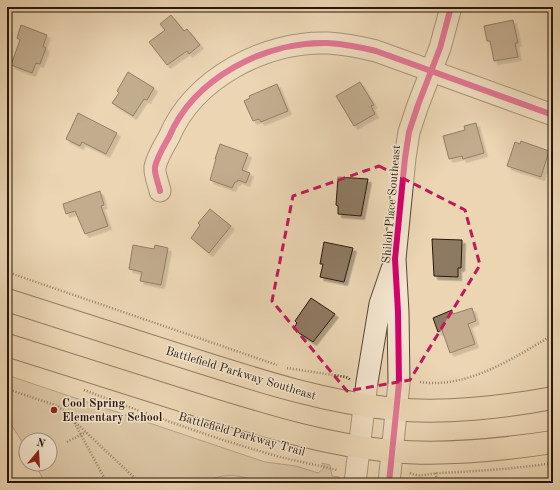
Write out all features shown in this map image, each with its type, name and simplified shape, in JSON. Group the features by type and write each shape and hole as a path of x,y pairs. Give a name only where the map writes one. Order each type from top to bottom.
{"main road":[{"name":"Battlefield Parkway Southeast","path":"7,300 277,386 311,395 364,405 395,409 504,407 553,398"},
{"path":"7,345 268,427 359,447 391,451 468,451 553,442"}],"street":[{"name":"Shiloh Place Southeast","path":"389,483 398,383 398,312 395,259 405,158 409,132 440,48 450,7"},
{"path":"160,191 155,168 174,124 189,104 206,87 227,71 251,58 276,49 300,44 327,43 352,45 376,51 553,115"},
{"name":"Shiloh Place Southeast","path":"355,483 364,405 380,304 395,259"}],"path":[{"path":"7,272 284,368 346,376 354,382"},
{"path":"420,382 435,384 467,378 508,361 553,335"},
{"path":"7,389 58,406 72,417 140,483"},
{"path":"72,417 107,483"},
{"path":"67,442 86,432"},
{"path":"410,473 423,476 436,473 508,470 553,463"},
{"path":"436,473 437,483"}],"highlighted area":[{"path":"379,166 465,210 480,265 410,380 347,391 272,301 293,196"}],"shaded area":[{"name":"Cool Spring Elementary School","path":"7,375 265,462 296,466 318,473 324,468 322,463 330,465 332,476 339,477 341,483 257,483 244,477 224,476 217,477 204,483 45,483 39,472 58,472 58,432 18,432 18,435 7,418"}],"building":[{"path":"171,15 184,31 187,29 200,45 189,54 187,51 167,65 149,42 165,30 160,24"},
{"path":"513,20 518,43 515,43 518,57 494,61 490,41 487,41 484,26"},
{"path":"21,25 47,35 43,46 46,48 40,64 36,63 32,73 11,65 20,40 17,38"},
{"path":"128,72 154,88 147,100 144,99 133,116 112,103 119,93 117,91"},
{"path":"360,82 374,105 371,106 375,114 354,126 336,96"},
{"path":"277,84 288,111 261,122 259,119 253,121 244,101 250,98 249,96"},
{"path":"78,113 117,133 106,154 82,142 80,146 66,139"},
{"path":"476,123 484,153 463,159 462,156 449,159 443,136 465,130 464,126"},
{"path":"521,141 549,151 541,177 507,166 515,142 520,144"},
{"path":"220,144 248,154 242,170 250,173 246,183 238,180 232,188 210,180"},
{"path":"338,177 368,179 361,216 338,214 338,206 336,205"},
{"path":"100,191 104,205 101,206 108,226 85,234 75,211 66,214 63,204"},
{"path":"210,209 231,226 209,253 191,238 200,225 198,223"},
{"path":"432,239 462,240 461,268 458,268 458,277 434,276"},
{"path":"324,242 353,248 344,282 320,277 323,264 320,264"},
{"path":"133,245 154,249 155,245 168,248 161,285 140,281 142,272 129,269"},
{"path":"311,298 335,314 313,342 293,329 297,323 295,321"},
{"path":"472,308 476,321 468,324 475,344 450,353 442,330 438,332 433,318 452,310 453,314"}],"cycle path":[{"path":"389,483 399,383 398,312 395,259 405,158 409,132 440,48 451,7"},
{"path":"160,191 155,170 157,159 180,116 196,97 214,81 234,67 257,56 304,44 340,44 376,51 553,115"}],"place":[{"name":"Cool Spring Elementary School","path":"54,410"}]}
